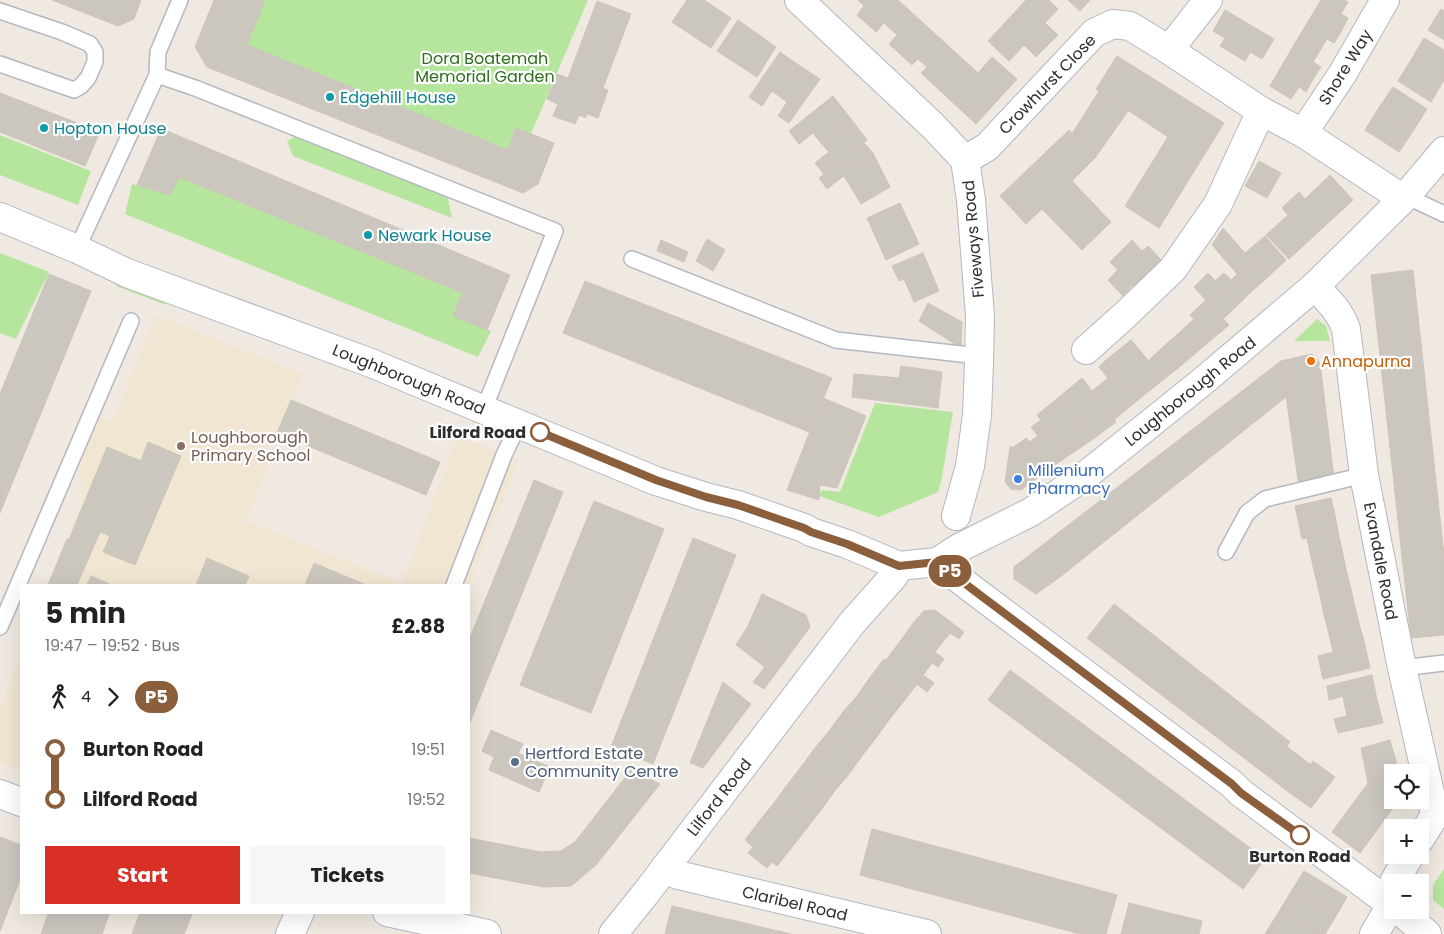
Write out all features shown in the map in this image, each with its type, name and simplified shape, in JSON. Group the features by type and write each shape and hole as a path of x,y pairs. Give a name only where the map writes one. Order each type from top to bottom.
{"street":[{"name":"Fiveways Road","path":"799,0 933,126 964,160 971,200 980,316 977,415 970,466 956,516"},
{"name":"Shore Way","path":"1303,133 1343,73 1385,0"},
{"path":"1169,50 1207,1"},
{"name":"Crowhurst Close","path":"964,160 987,147 1094,33 1113,24 1130,26 1261,111 1303,133 1394,193 1406,196"},
{"path":"1086,350 1173,269 1218,204 1261,111"},
{"name":"Loughborough Road","path":"0,217 77,249 127,273 371,363 651,479 738,505 804,528 899,566 937,562 960,548 1031,512 1085,476 1202,382 1315,286 1406,196 1444,151"},
{"name":"Evandale Road","path":"1315,286 1336,308 1346,329 1364,475 1402,668 1439,818 1429,829"},
{"path":"937,562 1224,778 1241,793 1384,892"},
{"name":"Lilford Road","path":"613,934 852,623 892,577 899,566"},
{"path":"0,794 20,802"},
{"name":"Claribel Road","path":"665,867 678,876 927,934"},
{"path":"290,934 299,914"},
{"path":"396,914 487,934"},
{"path":"1374,934 1384,914"},
{"path":"1412,919 1427,934"}],"lane":[{"path":"77,249 156,75 158,52 180,0"},
{"path":"0,11 62,32 90,44 95,52 95,57 88,78 81,86 74,90 0,64"},
{"path":"156,75 195,88 555,232 484,409"},
{"path":"1406,196 1444,214"},
{"path":"632,259 836,340 979,356"},
{"path":"0,627 131,321"},
{"path":"454,584 504,455 519,423"},
{"path":"1226,552 1247,513 1265,499 1364,475"},
{"path":"1402,668 1444,663"}],"shaded area":[{"name":"Loughborough Primary School","path":"156,315 303,374 246,521 402,583 458,437 518,460 469,584 49,584 82,500 80,462 98,417 113,422"},
{"path":"20,657 20,772 0,763 0,707"}],"green space":[{"name":"Dora Boatemah Memorial Garden","path":"265,0 588,0 531,134 516,128 508,150 247,45"},
{"path":"302,133 447,194 452,218 293,156 287,141"},
{"path":"0,135 91,171 78,205 0,175"},
{"path":"179,177 463,293 454,316 491,331 478,357 125,214 132,184 170,195"},
{"path":"0,253 49,272 16,339 0,333"},
{"path":"119,280 163,296 166,305 116,286"},
{"path":"1317,319 1326,326 1330,341 1294,341"},
{"path":"875,403 953,412 938,492 879,517 819,496 822,490 840,492"},
{"path":"1444,869 1444,909 1433,900 1433,885"}],"building":[{"path":"52,0 141,0 134,19 118,26"},
{"name":"Edgehill House","path":"214,0 265,0 247,45 508,150 516,128 554,143 538,184 523,193 207,67 195,47"},
{"path":"687,0 704,0 731,18 711,48 672,22"},
{"path":"858,0 898,0 978,73 992,57 1017,79 976,124 921,73 927,67 918,59 912,65 889,44 897,35 884,23 876,32 857,15 864,6"},
{"path":"1026,0 1049,0 1058,9 1045,23 1058,35 1036,57 1024,45 1009,61 988,41"},
{"path":"1068,0 1090,0 1080,11"},
{"path":"1321,0 1344,0 1348,2 1341,14 1348,18 1341,32 1312,15"},
{"path":"597,1 631,14 603,88 608,90 598,118 587,114 586,118 579,115 575,124 553,116 558,104 547,99 557,74 568,78"},
{"path":"1441,9 1444,11 1444,40 1428,30"},
{"path":"1225,10 1274,39 1262,59 1250,52 1245,61 1220,46 1225,38 1213,31"},
{"path":"1312,15 1341,32 1334,43 1327,39 1319,52 1298,38"},
{"path":"738,20 776,47 757,77 717,51"},
{"path":"1298,38 1319,52 1313,62 1321,67 1313,79 1284,62"},
{"path":"1424,38 1444,50 1444,80 1411,60"},
{"path":"780,52 800,66 779,96 772,91 762,106 749,97"},
{"path":"1117,56 1224,123 1159,228 1125,206 1168,137 1096,89"},
{"path":"1411,60 1444,80 1431,102 1398,81"},
{"path":"1284,62 1313,79 1306,92 1299,87 1291,99 1270,86"},
{"path":"800,66 820,79 789,123 778,116 787,102 779,96"},
{"path":"1393,87 1427,109 1413,131 1378,109"},
{"path":"1099,91 1128,111 1095,158 1072,134"},
{"name":"Hopton House","path":"0,93 80,124 99,134 85,166 0,132"},
{"path":"833,96 851,119 821,143 813,133 799,144 789,131"},
{"path":"1378,109 1413,131 1399,152 1365,130"},
{"path":"851,119 867,140 824,174 815,163 829,152 821,143"},
{"path":"1069,130 1095,158 1072,181 1111,222 1082,250 1042,209 1026,224 1000,196"},
{"name":"Newark House","path":"167,131 510,275 487,330 453,316 463,293 179,177 170,195 137,185 158,136"},
{"path":"864,143 873,153 827,189 819,178"},
{"path":"873,153 890,187 861,204 844,176"},
{"path":"1259,161 1281,173 1267,198 1245,186"},
{"path":"1330,175 1353,200 1289,259 1266,235 1288,215 1282,208 1299,192 1305,199"},
{"path":"900,203 919,244 886,260 867,218"},
{"path":"1223,228 1267,278 1252,291 1212,245"},
{"path":"1265,236 1286,260 1267,278 1245,253"},
{"path":"707,239 717,245 705,266 696,261"},
{"path":"661,240 688,252 684,262 657,251"},
{"path":"1132,240 1142,251 1148,246 1163,262 1141,283 1132,286 1123,296 1108,280 1118,270 1110,262"},
{"path":"717,245 725,250 713,271 705,266"},
{"path":"923,253 939,291 914,302 904,279 899,281 892,266"},
{"path":"1413,270 1444,555 1444,635 1411,638 1371,275"},
{"path":"1208,273 1238,305 1223,319 1194,287"},
{"path":"1224,273 1231,280 1237,274 1252,291 1238,305 1215,281"},
{"path":"49,274 91,291 0,513 0,394"},
{"path":"585,281 832,378 809,432 563,333"},
{"path":"1206,300 1229,325 1211,340 1190,315"},
{"path":"928,303 962,322 961,348 919,321"},
{"path":"1193,320 1211,340 1197,352 1180,332"},
{"path":"1180,332 1197,352 1182,365 1164,346"},
{"path":"1131,340 1164,379 1138,400 1105,361"},
{"path":"1164,346 1182,365 1164,379 1148,361"},
{"path":"1312,354 1320,363 1334,478 1299,487 1281,361"},
{"path":"1105,361 1138,400 1114,420 1092,391 1108,378 1099,367"},
{"path":"1281,361 1286,397 1060,577 1036,594 1014,579 1014,567"},
{"path":"901,366 942,372 938,408 852,397 854,374 899,378"},
{"path":"1082,378 1116,422 1093,439 1059,397"},
{"path":"1059,397 1093,439 1068,456 1037,415"},
{"path":"823,398 866,416 837,488 820,485 819,500 787,490"},
{"path":"291,400 440,462 426,495 277,433"},
{"path":"1041,420 1068,456 1049,469 1029,442 1038,436 1031,427"},
{"path":"1026,438 1049,469 1021,490 1011,489 1005,482 1010,447 1014,447"},
{"path":"148,442 181,456 135,565 103,552 110,536 100,532 77,584 48,584 67,539 69,540 107,447 141,461"},
{"path":"534,480 563,492 470,723 470,638"},
{"path":"1331,498 1335,515 1299,524 1295,506"},
{"path":"594,501 664,529 591,713 520,685"},
{"path":"1335,515 1338,532 1302,539 1299,524"},
{"path":"1338,532 1342,550 1311,557 1307,538"},
{"path":"693,538 736,555 653,764 611,747"},
{"path":"1342,550 1346,569 1315,575 1311,557"},
{"path":"207,558 249,576 245,584 196,584"},
{"path":"314,563 364,584 305,584"},
{"path":"1346,569 1351,589 1320,596 1315,575"},
{"path":"91,576 110,584 87,584"},
{"path":"1351,589 1355,607 1324,615 1320,596"},
{"path":"762,594 806,615 810,627 779,669 756,652 764,638 748,626"},
{"path":"1114,604 1290,742 1265,774 1087,638"},
{"path":"1355,607 1360,627 1329,634 1324,615"},
{"path":"935,610 964,632 959,639 950,633 942,643 914,622 924,611"},
{"path":"914,622 942,643 935,652 944,659 938,667 901,640"},
{"path":"748,626 764,638 756,652 779,669 764,689 753,682 765,667 736,645"},
{"path":"1360,627 1365,645 1333,652 1329,634"},
{"path":"901,640 932,663 923,675 934,683 927,692 886,660"},
{"path":"1365,645 1370,668 1323,679 1318,656"},
{"path":"884,659 917,684 904,701 871,676"},
{"path":"1010,670 1265,859 1243,889 988,700"},
{"path":"1372,675 1377,700 1345,707 1343,696 1329,700 1327,686"},
{"path":"871,676 904,701 889,720 857,696"},
{"path":"723,682 751,704 703,768 690,763"},
{"path":"857,696 889,720 876,738 843,712"},
{"path":"1377,700 1383,723 1338,733 1334,719 1347,716 1345,707"},
{"path":"843,712 876,738 862,756 829,731"},
{"name":"Hertford Estate Community Centre","path":"491,730 523,744 518,753 550,767 539,792 489,770 494,757 482,751"},
{"path":"829,731 862,756 849,774 815,748"},
{"path":"1390,740 1397,764 1384,764 1384,809 1392,809 1360,853 1332,832 1368,783 1361,748"},
{"path":"1286,746 1298,755 1277,783 1265,774"},
{"path":"815,748 849,774 834,792 801,767"},
{"path":"1298,755 1311,765 1290,793 1277,783"},
{"path":"1313,761 1335,777 1311,808 1290,793"},
{"path":"801,767 834,792 821,810 787,785"},
{"path":"631,770 660,784 596,865 571,886 543,887 470,873 470,838 541,852 561,851 575,842"},
{"path":"787,785 821,810 807,828 774,803"},
{"path":"774,803 807,828 793,846 760,820"},
{"path":"760,820 793,846 777,866 772,862 767,868 748,853 753,847 745,840"},
{"path":"872,829 1117,895 1106,934 1080,934 860,875"},
{"path":"0,837 20,845 20,880 0,931"},
{"path":"1304,871 1347,897 1336,916 1292,890"},
{"path":"1292,890 1336,916 1325,934 1321,934 1280,910"},
{"path":"1129,903 1202,921 1199,934 1121,934"},
{"path":"672,906 791,934 665,934"},
{"path":"1280,910 1321,934 1277,934 1268,929"},
{"path":"48,914 109,914 102,934 41,934"},
{"path":"139,914 192,914 184,934 132,934"},
{"path":"1268,929 1277,934 1265,934"}],"bus line":[{"name":"P5","path":"540,432 656,480 706,497 738,505 804,528 899,566 937,562 1232,784 1241,793 1300,835"}],"place":[{"name":"Edgehill House","path":"330,97"},
{"name":"Hopton House","path":"44,128"},
{"name":"Newark House","path":"368,235"},
{"name":"Annapurna","path":"1311,361"},
{"name":"Lilford Road","path":"540,432"},
{"name":"Loughborough Primary School","path":"181,446"},
{"name":"Millenium Pharmacy","path":"1018,479"},
{"name":"Hertford Estate Community Centre","path":"515,762"},
{"name":"Burton Road","path":"1300,835"}]}
